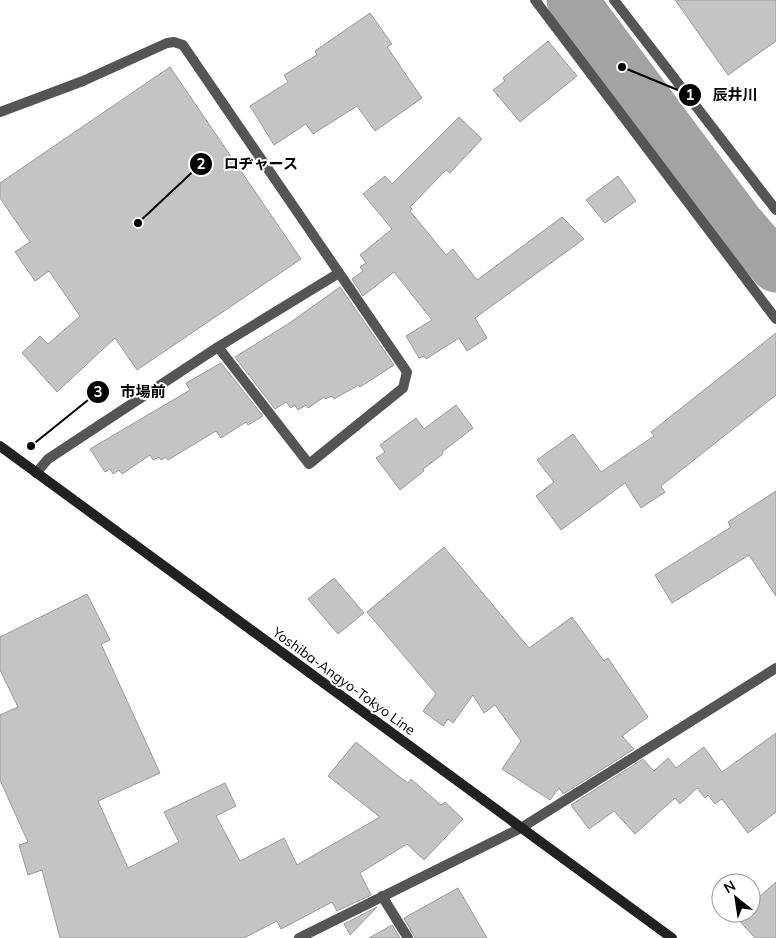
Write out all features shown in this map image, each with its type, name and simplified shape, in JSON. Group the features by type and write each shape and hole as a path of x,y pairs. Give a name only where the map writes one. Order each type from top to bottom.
{"main road":[{"name":"Yoshiba-Angyo-Tokyo Line","path":"0,446 672,938"}],"street":[{"path":"535,0 776,319"},
{"path":"614,0 776,210"},
{"path":"0,112 83,81 167,43 174,42 183,45 407,372 403,388 309,464 218,347"},
{"path":"36,473 48,459 218,347 339,273"},
{"path":"299,938 521,828 776,668"},
{"path":"382,896 408,938"}],"building":[{"path":"675,0 776,0 776,41 728,75"},
{"path":"370,13 392,44 387,47 422,98 375,131 357,106 313,134 306,124 274,145 250,106 288,82 284,75 317,55 315,51"},
{"path":"548,41 577,76 520,122 493,90 505,81 503,78"},
{"path":"170,67 301,259 137,370 115,338 57,392 22,353 40,336 48,344 80,316 49,271 35,281 15,252 30,242 0,198 0,183"},
{"path":"459,117 482,139 450,173 446,170 410,207 412,209 410,211 446,255 453,249 477,280 562,217 584,239 475,318 487,338 467,351 459,338 426,359 424,356 419,358 406,336 432,320 394,272 363,296 352,279 363,271 360,267 366,263 360,255 392,229 363,194 385,176 392,184"},
{"path":"618,176 636,201 605,223 586,200"},
{"path":"340,287 394,365 360,387 359,385 334,399 332,396 325,399 324,397 308,408 306,405 298,410 295,405 291,408 286,402 275,409 235,357 288,324"},
{"path":"776,333 776,395 661,486 665,492 641,508 625,483 561,530 536,496 554,482 537,460 573,434 601,472 654,436 651,432"},
{"path":"221,363 263,416 248,425 246,422 221,438 216,431 168,460 166,457 161,460 159,457 153,460 150,455 122,474 119,470 113,474 110,469 105,472 90,449 190,390 186,383"},
{"path":"456,405 473,428 442,452 443,454 400,490 376,458 385,452 380,445 416,418 424,429"},
{"path":"776,491 776,596 749,555 672,603 655,575 731,527 728,522"},
{"path":"444,547 529,648 572,617 604,661 608,658 648,717 622,736 634,749 563,794 559,788 550,800 502,769 521,741 495,705 484,713 473,695 453,723 448,719 443,726 423,711 436,694 367,612"},
{"path":"334,578 364,613 338,634 308,599"},
{"path":"87,594 110,640 101,644 160,773 98,801 128,868 179,842 164,812 225,783 236,806 216,816 240,861 284,838 297,865 380,817 328,776 356,742 408,783 411,779 441,805 445,802 463,819 424,860 407,844 360,873 371,895 337,911 332,902 281,929 277,921 244,938 60,938 42,870 28,875 19,845 28,842 0,780 0,715 18,707 0,670 0,637"},
{"path":"776,733 776,812 748,833 722,799 715,804 708,795 705,798 697,788 680,804 675,798 635,834 614,811 589,829 571,805 643,759 654,771 668,758 676,768 704,747 722,772"},
{"path":"776,882 776,938 755,938 741,923 761,923 761,895"},
{"path":"458,888 487,938 415,938 404,918"},
{"path":"377,907 350,935 344,924"},
{"path":"392,925 400,938 369,938"}],"waterway":[{"path":"572,0 738,223 776,267"}],"place":[{"name":"辰井川","path":"622,67"},
{"name":"ロヂャース","path":"138,223"},
{"name":"市場前","path":"31,446"}]}
